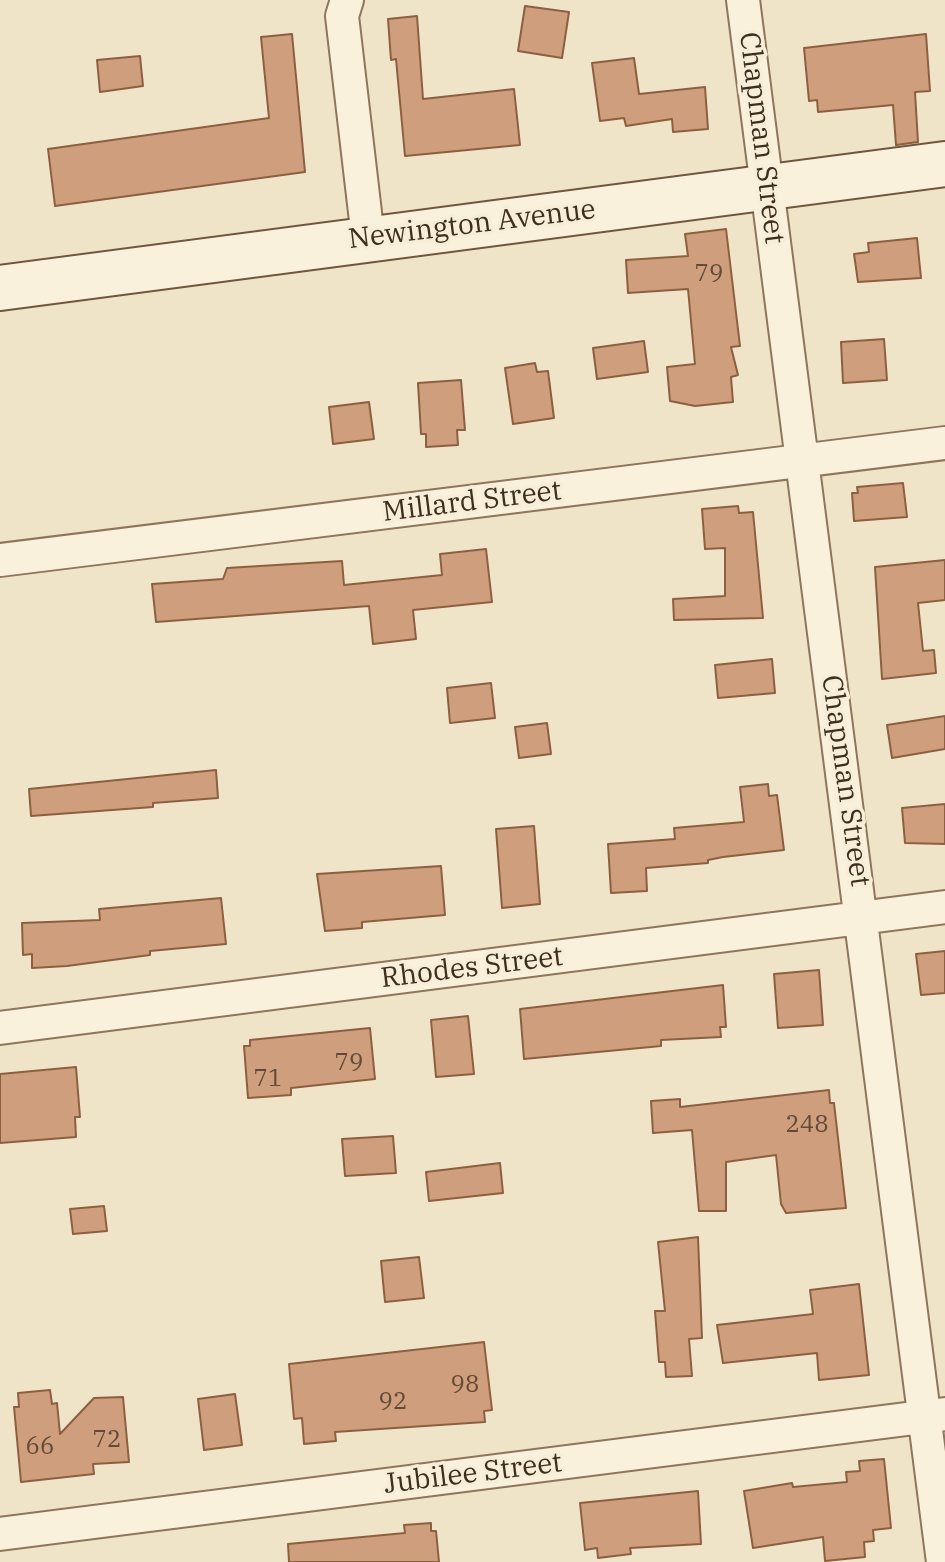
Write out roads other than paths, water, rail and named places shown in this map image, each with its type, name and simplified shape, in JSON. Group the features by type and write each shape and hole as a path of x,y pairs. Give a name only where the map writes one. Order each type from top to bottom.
{"main road":[{"name":"Newington Avenue","path":"0,288 945,164"}],"street":[{"path":"347,0 342,16 368,238"},
{"name":"Chapman Street","path":"743,0 863,918 935,1415 943,1562"},
{"name":"Millard Street","path":"0,560 945,443"},
{"name":"Rhodes Street","path":"0,1028 945,907"},
{"name":"Jubilee Street","path":"0,1534 935,1415"}]}
